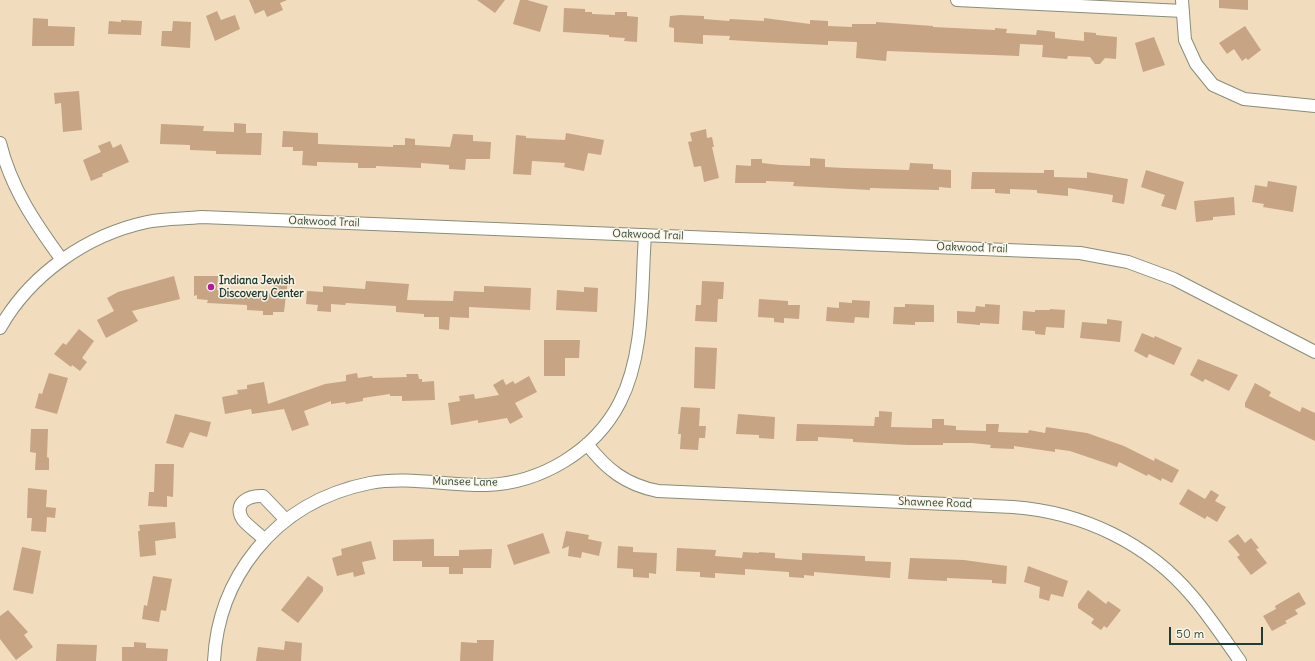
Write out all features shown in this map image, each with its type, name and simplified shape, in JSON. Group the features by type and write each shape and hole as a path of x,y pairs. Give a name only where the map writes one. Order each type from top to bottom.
{"street":[{"path":"957,0 1182,5 1185,40 1196,64 1214,85 1244,99 1315,106"},
{"path":"0,143 8,170 22,202 62,260"},
{"name":"Oakwood Trail","path":"0,328 28,290 44,274 62,260 98,238 114,232 149,222 178,218 645,235 1092,254 1128,262 1174,279 1315,352"},
{"name":"Munsee Lane","path":"214,661 219,625 230,592 247,562 264,540 286,520 310,504 331,494 370,483 404,481 486,485 509,482 538,475 559,465 587,444 600,431 617,407 633,368 638,345 645,235"},
{"name":"Shawnee Road","path":"587,444 598,459 611,471 635,485 658,491 1024,508 1058,513 1086,522 1132,544 1169,572 1201,606 1240,661"},
{"path":"264,540 243,519 241,511 242,503 247,498 254,495 264,496 286,520"}],"building":[{"path":"249,0 287,0 280,3 283,10 267,17 264,10 255,14"},
{"path":"477,0 505,0 495,13"},
{"path":"520,0 527,0 548,6 540,32 513,24"},
{"path":"1219,0 1248,0 1248,10 1219,8"},
{"path":"564,8 585,9 585,12 592,12 592,14 615,15 615,12 627,12 627,16 638,17 637,42 624,41 625,38 609,37 609,35 563,32"},
{"path":"217,11 221,20 235,15 240,29 215,41 206,16"},
{"path":"670,16 704,16 704,19 729,21 730,19 764,21 764,18 810,24 810,20 828,21 828,26 852,27 852,24 876,24 876,22 933,27 995,30 995,28 1007,29 1006,33 1036,35 1037,30 1055,32 1055,38 1084,41 1084,32 1096,33 1096,35 1117,37 1116,59 1105,58 1100,64 1095,64 1090,57 1068,56 1067,59 1042,57 1043,45 1020,44 1019,56 887,51 886,61 856,58 857,42 828,41 828,45 729,40 730,36 703,35 703,44 674,42 674,28 669,27"},
{"path":"33,18 48,19 48,26 75,27 74,46 32,46"},
{"path":"121,20 142,21 141,35 108,34 109,21 121,22"},
{"path":"173,21 191,22 190,48 161,46 162,31 172,31"},
{"path":"1245,26 1261,50 1248,60 1246,58 1242,61 1234,49 1227,54 1219,43"},
{"path":"1154,37 1165,65 1143,72 1135,43"},
{"path":"79,91 82,130 63,132 61,103 55,104 54,93"},
{"path":"234,123 246,124 246,133 262,133 261,155 216,154 216,151 190,150 190,145 160,144 161,124 204,126 203,131 234,132"},
{"path":"706,129 707,138 712,137 714,147 712,147 719,178 704,182 701,166 694,167 688,142 692,141 690,133"},
{"path":"283,131 318,133 318,144 393,147 393,145 405,145 405,138 415,139 415,145 450,147 453,134 473,135 473,141 491,142 490,159 466,159 465,170 449,169 449,165 421,163 421,168 376,166 376,168 358,168 358,163 317,162 317,166 302,165 303,151 293,151 293,147 282,147"},
{"path":"566,133 604,140 601,155 588,153 584,171 564,167 565,163 532,161 531,175 513,174 516,135 526,136 526,138 565,140"},
{"path":"110,141 113,148 121,144 129,162 102,174 103,176 91,181 83,160 101,152 98,146"},
{"path":"810,158 825,159 825,167 845,168 909,170 910,163 933,164 933,169 951,170 951,188 939,187 939,190 870,188 870,190 793,186 794,182 766,181 766,183 735,183 736,165 751,166 751,159 762,159 762,163 810,166"},
{"path":"1044,170 1054,170 1054,177 1087,178 1087,172 1128,179 1124,204 1112,202 1113,195 1068,188 1068,196 1037,193 1037,190 1010,189 1010,194 995,193 995,189 971,189 972,172 1044,173"},
{"path":"1146,170 1184,182 1176,210 1161,206 1165,195 1141,187"},
{"path":"1268,181 1297,186 1293,212 1263,207 1264,204 1252,202 1255,185 1267,187"},
{"path":"1234,197 1235,215 1213,217 1213,220 1196,222 1194,201"},
{"path":"174,276 180,299 132,311 138,321 106,338 97,320 114,311 107,298 118,292"},
{"path":"194,276 218,276 217,290 273,293 274,278 288,279 284,312 273,312 273,315 263,315 263,311 247,310 247,305 207,303 208,300 197,299 197,295 194,296"},
{"path":"366,281 409,284 407,300 453,301 454,291 484,292 484,286 531,288 530,310 469,307 469,318 450,317 449,330 439,329 439,317 424,317 424,314 396,312 396,306 346,303 345,305 331,304 331,312 317,311 318,305 306,304 307,291 323,292 323,286 365,289"},
{"path":"702,281 724,282 723,299 718,299 717,322 695,321 696,305 701,305"},
{"path":"584,287 598,288 597,312 556,310 557,290 584,292"},
{"path":"759,299 788,301 788,305 800,305 799,319 784,318 784,323 774,322 774,318 758,317"},
{"path":"852,300 870,301 869,318 855,317 854,323 826,321 827,307 839,308 839,302 852,303"},
{"path":"905,304 934,305 934,322 915,322 915,325 893,324 894,307 905,307"},
{"path":"985,304 1000,305 999,324 980,323 980,325 957,323 957,311 975,312 976,306 985,307"},
{"path":"1035,310 1065,310 1064,328 1046,327 1045,335 1035,334 1035,331 1022,330 1023,311 1035,312"},
{"path":"1107,319 1122,321 1120,342 1080,338 1082,322 1107,324"},
{"path":"79,329 94,341 82,358 87,362 80,371 72,365 71,367 54,354 63,343 66,345"},
{"path":"1142,333 1154,338 1155,336 1182,348 1174,365 1149,354 1147,358 1134,351"},
{"path":"544,340 580,340 579,358 565,358 565,376 544,376"},
{"path":"695,347 717,348 715,389 694,388"},
{"path":"1198,359 1238,375 1229,391 1205,379 1203,382 1190,375"},
{"path":"49,373 68,378 57,414 35,408 39,393 42,394"},
{"path":"357,373 358,378 372,376 373,378 407,377 406,374 418,374 419,379 422,379 422,382 434,381 435,400 402,401 402,396 390,396 390,394 363,398 363,401 346,404 345,402 331,404 331,401 304,411 309,425 292,431 284,409 252,414 251,409 225,414 222,397 238,394 237,390 247,389 247,385 264,382 268,404 325,384 346,381 346,375"},
{"path":"529,376 537,392 515,403 523,417 510,424 507,418 478,423 478,420 451,425 448,403 460,401 459,396 474,394 475,399 499,395 493,385 503,379 506,385 513,381 515,384"},
{"path":"1255,383 1271,392 1269,396 1300,412 1302,407 1315,413 1315,441 1245,407 1245,403"},
{"path":"681,407 700,408 699,426 706,426 705,438 699,438 698,450 680,449 681,434 678,434"},
{"path":"879,411 892,412 891,427 932,428 932,419 944,419 944,425 956,426 956,430 986,431 986,424 999,424 998,432 1028,433 1029,430 1045,433 1046,427 1087,433 1124,446 1154,461 1155,458 1179,470 1172,483 1162,478 1161,481 1148,474 1147,476 1119,462 1117,467 1070,451 1055,449 1055,452 1014,446 1014,449 990,448 991,445 972,443 908,445 853,442 853,439 818,437 818,441 796,441 797,424 874,426 875,417 879,417"},
{"path":"175,414 211,422 207,437 190,432 183,448 166,443"},
{"path":"738,414 775,417 774,439 759,438 759,435 736,434"},
{"path":"31,429 48,429 47,457 49,458 49,470 35,470 36,453 30,452"},
{"path":"155,464 174,464 173,497 167,496 167,507 148,506 149,492 154,492"},
{"path":"28,488 47,490 46,507 56,508 55,518 47,517 46,532 31,531 32,518 27,518"},
{"path":"1188,489 1205,499 1211,490 1219,495 1215,501 1226,507 1217,522 1207,516 1205,519 1179,504"},
{"path":"175,522 176,538 155,541 156,555 140,557 139,525"},
{"path":"566,531 589,535 588,539 602,542 599,556 582,552 581,558 568,556 569,546 562,549"},
{"path":"543,533 550,553 514,565 507,545"},
{"path":"1238,534 1245,543 1251,538 1259,548 1256,549 1267,563 1251,575 1237,557 1240,555 1228,541"},
{"path":"434,539 434,556 459,556 459,550 492,549 491,568 463,568 463,574 449,574 449,567 422,567 422,561 393,561 393,540"},
{"path":"371,541 376,559 362,562 365,574 354,577 353,572 337,576 332,558 342,555 341,549"},
{"path":"618,546 633,547 633,552 657,553 656,574 649,573 649,578 633,577 633,569 617,568"},
{"path":"22,547 41,551 33,594 13,590"},
{"path":"677,548 716,550 715,556 742,558 743,552 775,553 775,558 802,560 802,553 865,556 865,561 891,562 890,578 814,572 814,576 804,575 804,578 789,577 789,572 745,569 745,575 715,573 715,578 700,577 700,572 676,571"},
{"path":"910,558 964,560 1007,566 1006,584 992,583 992,580 947,578 947,581 908,579"},
{"path":"1028,566 1068,581 1063,597 1051,594 1049,601 1039,598 1040,587 1024,582"},
{"path":"153,576 172,579 166,611 161,610 159,622 142,619 144,605 147,606"},
{"path":"308,576 323,587 323,591 298,623 281,610"},
{"path":"1088,590 1106,604 1108,601 1121,610 1107,628 1104,626 1101,630 1091,623 1094,619 1078,608 1078,604"},
{"path":"1299,592 1306,604 1295,610 1298,614 1285,621 1287,623 1272,631 1263,616 1276,609 1275,606"},
{"path":"8,610 28,632 24,635 33,647 16,660 0,639 0,616"},
{"path":"477,640 494,640 493,661 460,661 461,642 477,643"},
{"path":"285,641 302,643 301,661 256,661 258,647 284,650"},
{"path":"134,642 146,643 146,648 168,649 167,661 122,661 122,647 134,647"},
{"path":"57,644 97,645 96,661 56,661"}],"place":[{"name":"Indiana Jewish Discovery Center","path":"211,287"}]}
